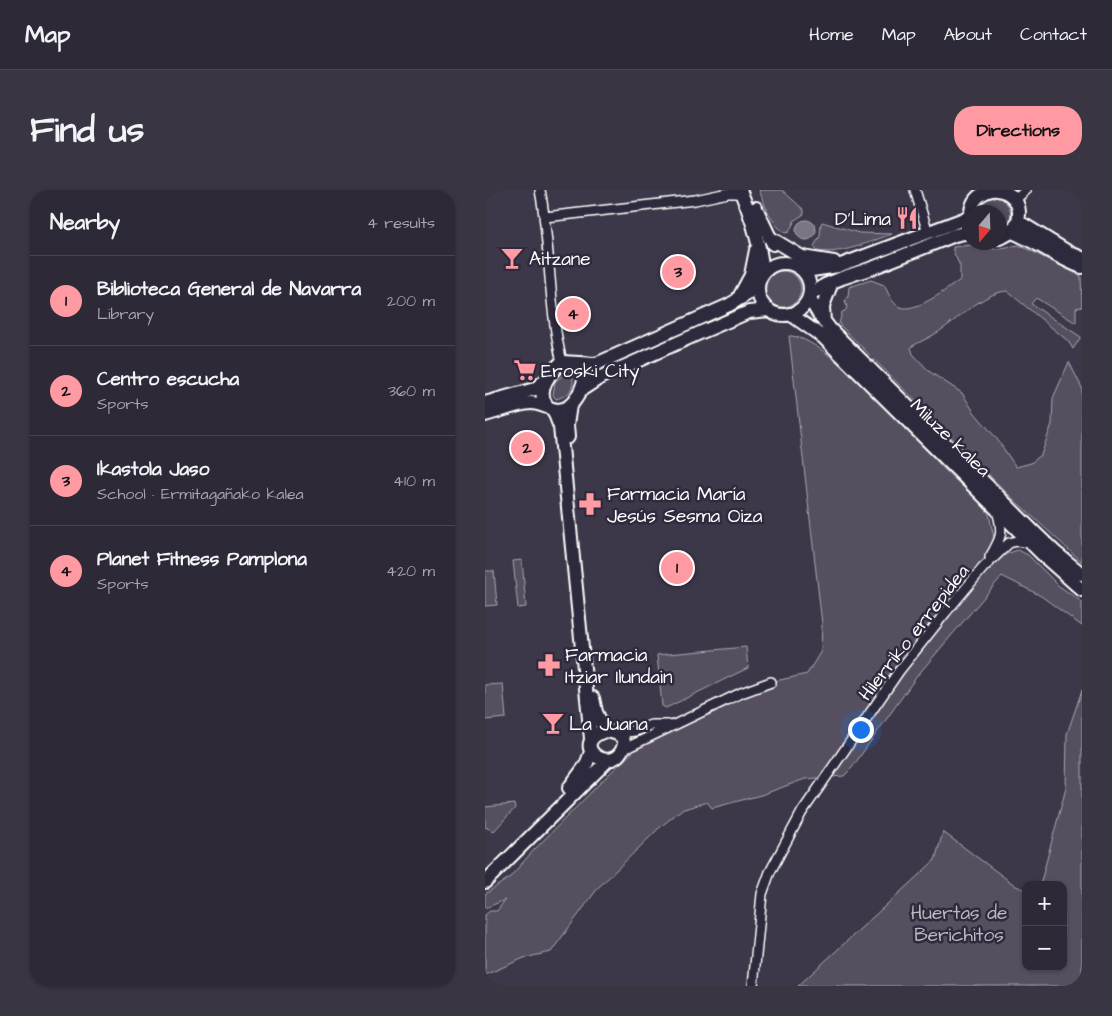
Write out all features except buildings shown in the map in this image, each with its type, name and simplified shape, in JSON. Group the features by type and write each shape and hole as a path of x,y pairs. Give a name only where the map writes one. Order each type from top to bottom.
{"street":[{"path":"540,190 545,217 557,335 562,362"},
{"path":"915,190 928,234"},
{"path":"973,205 979,195 992,190"},
{"path":"997,190 1009,194 1015,200 1019,214 1015,226 1007,232"},
{"path":"1015,200 1026,190"},
{"path":"545,217 695,200 728,192 743,191 755,227 763,239 787,262 802,269 812,270 838,266 962,220"},
{"path":"1015,226 1082,258"},
{"path":"1015,226 1023,236 1067,261 1082,267"},
{"path":"485,415 531,403 563,409 570,405 581,390 601,376 749,312 769,310 782,315 790,314 803,308 810,297 831,282 962,234"},
{"path":"763,239 802,257 827,262 849,262"},
{"path":"763,239 761,278 758,292 761,301 769,310"},
{"path":"737,300 754,266 763,239"},
{"path":"485,872 505,857 577,779 591,752 560,426 550,408 543,402 542,395 548,378 553,369 562,362 595,364 698,320 749,293 773,265 787,262"},
{"path":"802,269 810,281 810,297"},
{"path":"824,322 823,306 831,282"},
{"name":"Miluze kalea","path":"810,297 824,322 1033,531 1082,574"},
{"name":"Miluze kalea","path":"790,314 823,337 1046,558 1082,590"},
{"path":"578,362 584,368 585,373 581,390"},
{"path":"485,403 535,389 548,378"},
{"path":"570,405 567,425 593,692 596,712 605,731"},
{"name":"Hilerriko errepidea","path":"983,568 1001,537 996,507"},
{"name":"Hilerriko errepidea","path":"753,986 762,894 770,872 802,812 899,672 945,612 983,568 1009,543 1017,541 1031,543"},
{"path":"485,882 608,760 622,750 741,693 771,682"},
{"path":"591,739 605,731 619,733 651,726 671,725"},
{"path":"619,733 624,743 622,750"},
{"path":"591,752 598,758 608,760"}],"green space":[{"path":"759,190 782,190 804,210 804,214 795,220 789,232 785,233 776,225"},
{"path":"992,196 1004,201 1008,205 1011,216 1007,224 1007,205 980,205 982,201"},
{"path":"822,222 859,233 892,234 846,249 827,252 817,251 814,246 820,236"},
{"path":"1019,245 1081,276 1082,307 1076,308 1076,323 1036,298 1031,304 1081,337 1073,349 1068,341 1007,291 979,302 943,329 911,347 913,354 930,372 962,393 974,412 997,439 1016,467 1031,463 1041,455 1052,424 1053,398 1069,362 1082,388 1082,562 1009,495 839,324 842,312 847,307 845,302 848,297 849,287 871,280 884,285 891,298 900,307 914,307 940,294 960,280 960,266 953,247 962,246 962,250 1007,250 1007,247"},
{"path":"783,271 796,276 801,289 796,302 783,307 770,302 765,289 770,276"},
{"path":"789,336 805,340 824,352 846,370 892,413 989,514 994,538 979,579 1006,554 1018,550 1028,555 1059,586 1082,602 1082,626 1041,596 1002,576 917,676 851,769 844,776 805,779 761,795 712,808 707,802 681,810 658,829 598,888 551,952 524,958 485,975 485,915 490,911 497,911 505,900 485,908 485,894 509,878 606,777 651,735 771,682 807,674 821,651 822,624"},
{"path":"569,374 573,377 571,389 564,396 556,399 553,395 555,382 563,375"},
{"path":"522,560 526,607 518,608 513,561"},
{"path":"485,571 494,571 497,605 485,606"},
{"path":"746,647 748,668 666,708 662,706 657,655"},
{"path":"503,684 506,718 485,720 485,685"},
{"name":"Huertas de Berichitos","path":"1082,690 1082,986 798,986 935,860 943,832 1016,886 1022,888 1022,971 1067,971 1067,881 1041,881 1066,788 1067,734"},
{"path":"514,804 515,808 494,831 485,827 485,807"}],"shaded area":[{"path":"806,220 813,223 816,230 813,237 806,240 799,237 796,230 799,223"}],"place":[{"name":"D'Lima","path":"907,218"},
{"name":"Aitzane","path":"512,258"},
{"name":"Ikastola Jaso","path":"678,272"},
{"name":"Planet Fitness Pamplona","path":"573,314"},
{"name":"Eroski City","path":"525,370"},
{"name":"Centro escucha","path":"527,448"},
{"name":"Farmacia María Jesús Sesma Oiza","path":"590,504"},
{"name":"Biblioteca General de Navarra","path":"677,568"},
{"name":"Farmacia Itziar Ilundain","path":"549,665"},
{"name":"La Juana","path":"553,723"}]}
